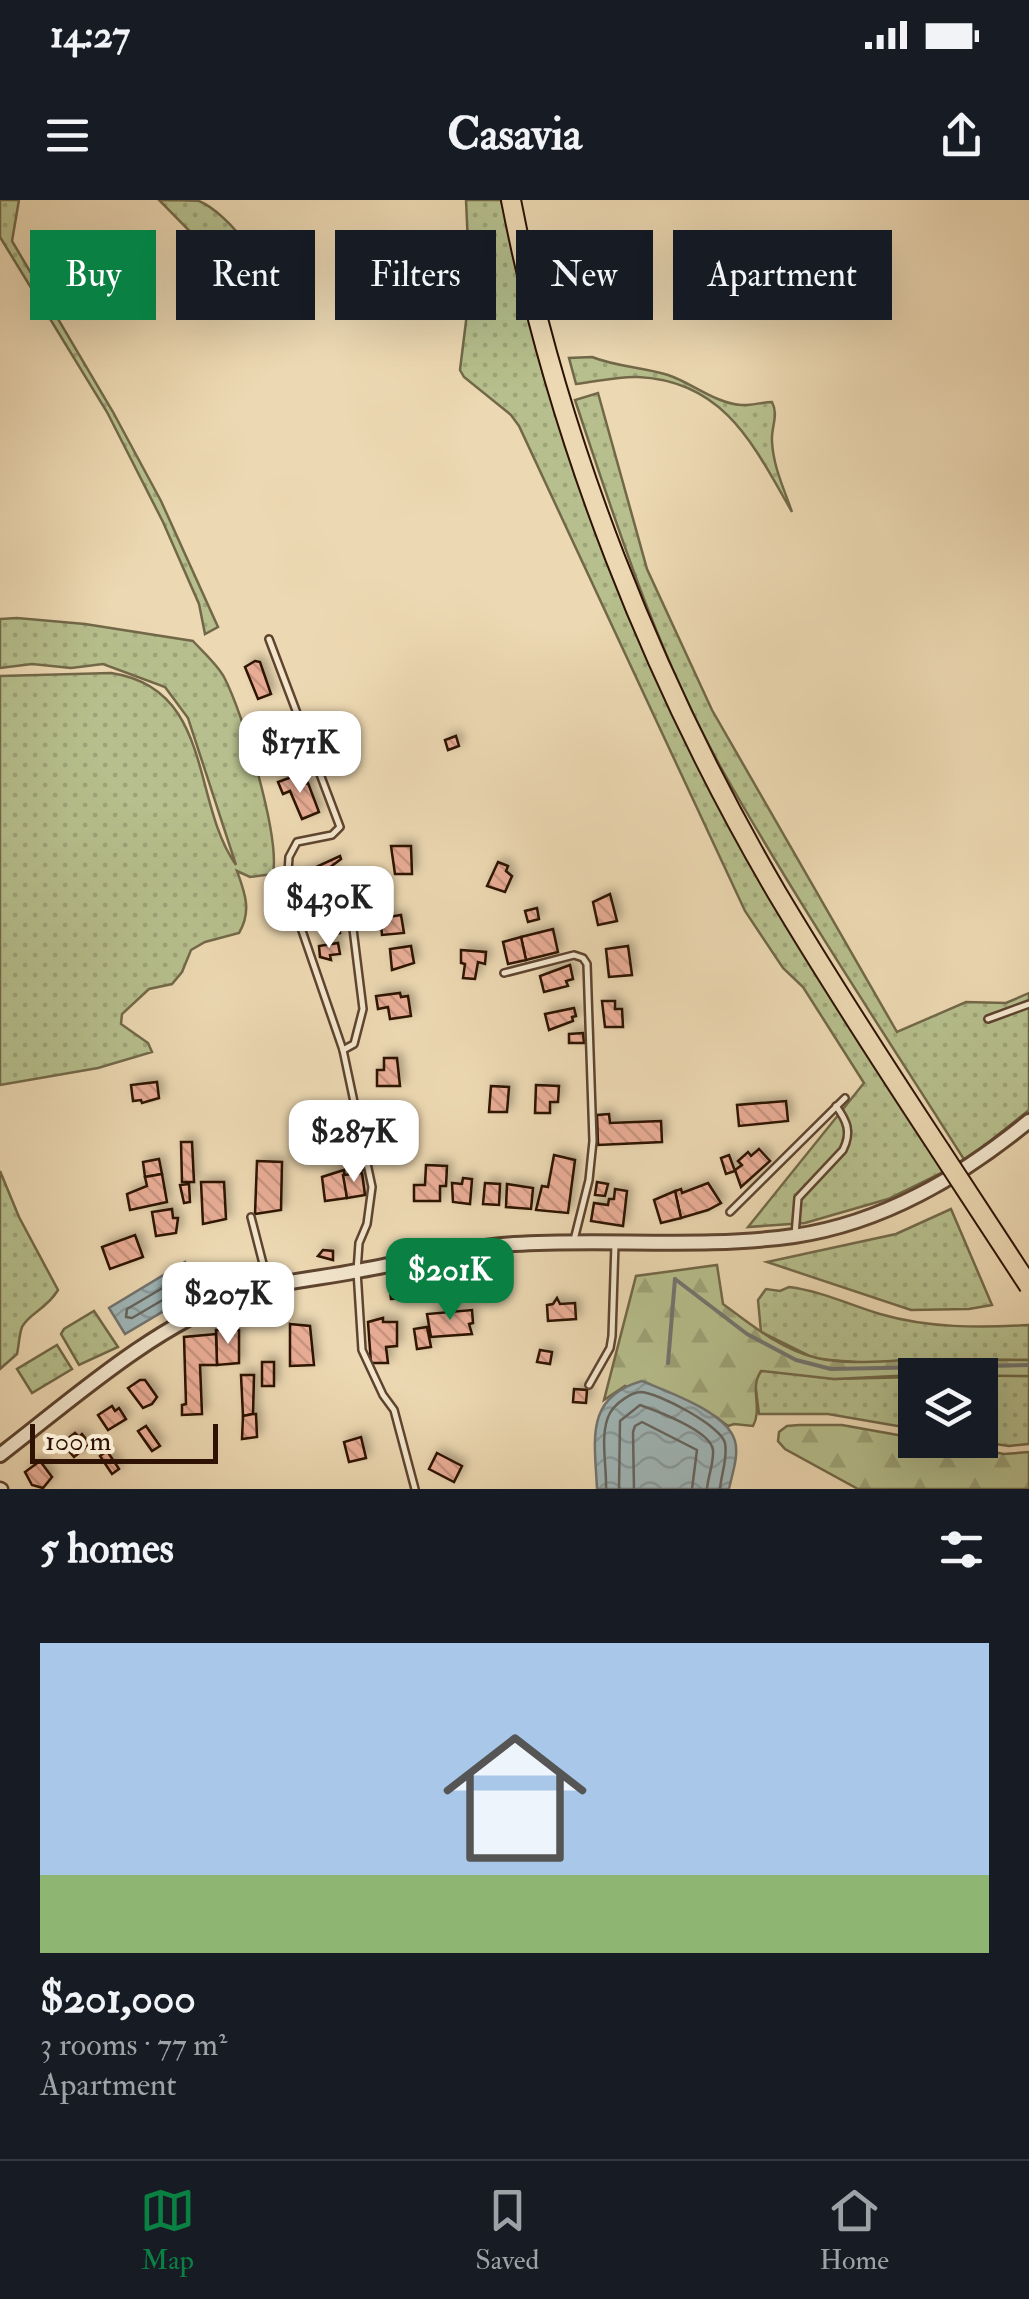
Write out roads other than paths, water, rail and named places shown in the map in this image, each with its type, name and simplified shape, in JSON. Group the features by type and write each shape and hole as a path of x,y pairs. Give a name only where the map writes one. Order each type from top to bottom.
{"main road":[{"path":"511,200 554,372 585,472 656,654 776,891 1029,1286"}],"street":[{"path":"0,1455 103,1376 185,1321 238,1296 269,1286 482,1247 794,1236 844,1225 890,1209 983,1158 1029,1121"}],"lane":[{"path":"270,639 340,827 332,835 297,842 289,857 286,887 343,1050 372,1188 357,1272 364,1361 394,1410 414,1489"},
{"path":"343,1050 354,1044 363,1016 352,932 362,888"},
{"path":"504,973 574,955 587,964 593,1141 589,1180 574,1244"},
{"path":"988,1018 1029,1004"},
{"path":"730,1212 845,1098"},
{"path":"794,1236 798,1198 848,1140 848,1128 836,1106"},
{"path":"251,1217 269,1286"},
{"path":"588,1386 610,1348 614,1243"},
{"path":"414,1292 445,1289 450,1282 464,1278 482,1247"},
{"path":"435,1253 450,1282"}],"water":[{"path":"185,1262 201,1289 125,1334 109,1308"},
{"path":"642,1381 695,1404 730,1431 736,1453 729,1489 597,1489 595,1438 602,1410 623,1388"}],"waterway":[{"path":"675,1279 747,1334 796,1360 831,1369 1029,1365"},
{"path":"668,1363 675,1279"}]}
